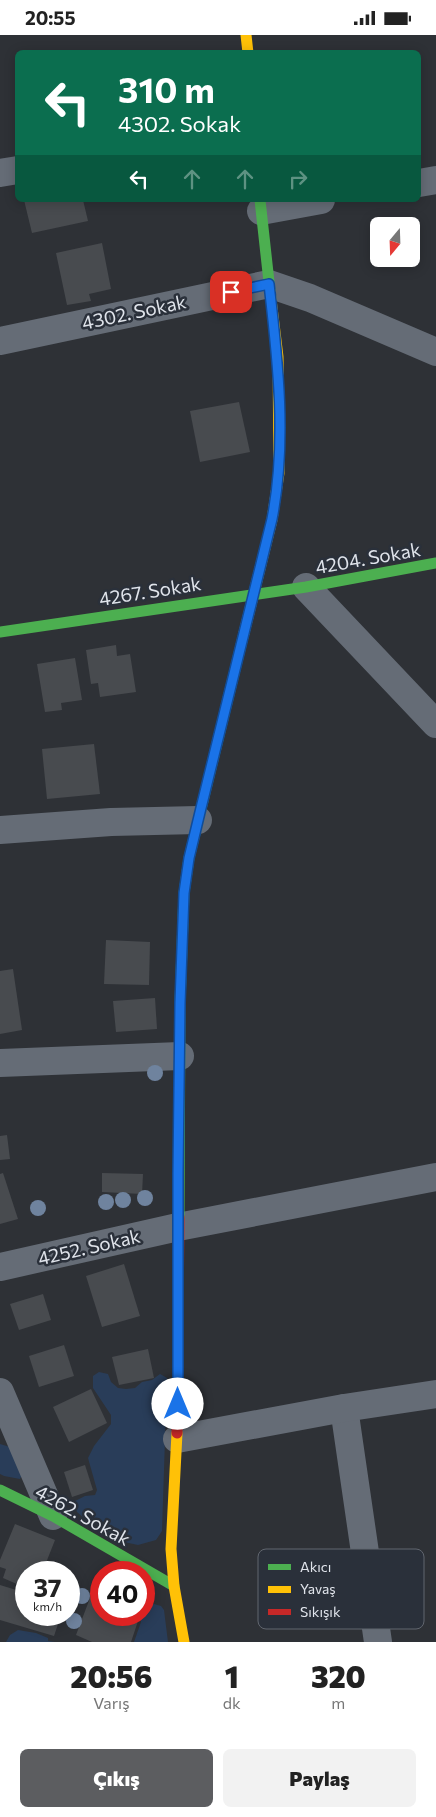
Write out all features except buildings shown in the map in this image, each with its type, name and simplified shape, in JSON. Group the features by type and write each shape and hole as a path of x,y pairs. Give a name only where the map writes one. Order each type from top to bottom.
{"street":[{"path":"246,35 248,50"},
{"path":"0,173 15,170"},
{"path":"421,183 436,180"},
{"path":"184,1642 174,1586 171,1549 175,1501 178,1404 180,1056 184,893 189,858 272,519 279,473 278,357 260,205 297,202"},
{"path":"269,284 310,298 436,352"},
{"name":"4302. Sokak","path":"0,341 269,284"},
{"name":"4204. Sokak","path":"306,587 436,563"},
{"path":"306,587 436,724"},
{"name":"4267. Sokak","path":"0,632 254,593 306,587"},
{"path":"0,830 111,822 198,820"},
{"path":"0,1063 180,1056"},
{"name":"4252. Sokak","path":"0,1267 178,1227 436,1177"},
{"path":"0,1392 53,1516"},
{"path":"176,1439 344,1408 436,1394"},
{"path":"344,1408 366,1549"},
{"name":"4262. Sokak","path":"0,1490 53,1516 174,1586"},
{"path":"377,1629 378,1642"}],"shaded area":[{"path":"99,1372 108,1374 111,1382 118,1388 126,1389 135,1388 142,1382 152,1380 160,1374 167,1378 162,1531 156,1540 138,1545 124,1542 96,1524 86,1520 77,1512 73,1502 85,1496 95,1495 97,1490 88,1458 94,1446 111,1424 111,1415 93,1388 93,1376"},
{"path":"0,1444 10,1447 23,1472 20,1479 0,1474"},
{"path":"155,1604 161,1606 164,1610 168,1642 134,1642 140,1626 155,1626"},
{"path":"18,1630 36,1633 48,1638 48,1641 55,1642 6,1642 10,1635"}],"traffic: fast":[{"path":"260,202 270,291"},
{"path":"0,632 306,587 436,563"},
{"path":"179,1217 180,1003 184,893 189,858 244,633"},
{"path":"0,1490 53,1516 174,1586"}],"traffic: slow":[{"path":"246,35 248,50"},
{"path":"244,633 272,520 279,473 278,357 270,291"},
{"path":"177,1433 171,1549 174,1586 184,1642"}],"traffic: jam":[{"path":"177,1433 179,1217"}],"route":[{"path":"178,1404 178,1173 180,1003 184,893 189,858 272,519 279,473 278,357 269,284 231,292"}]}
